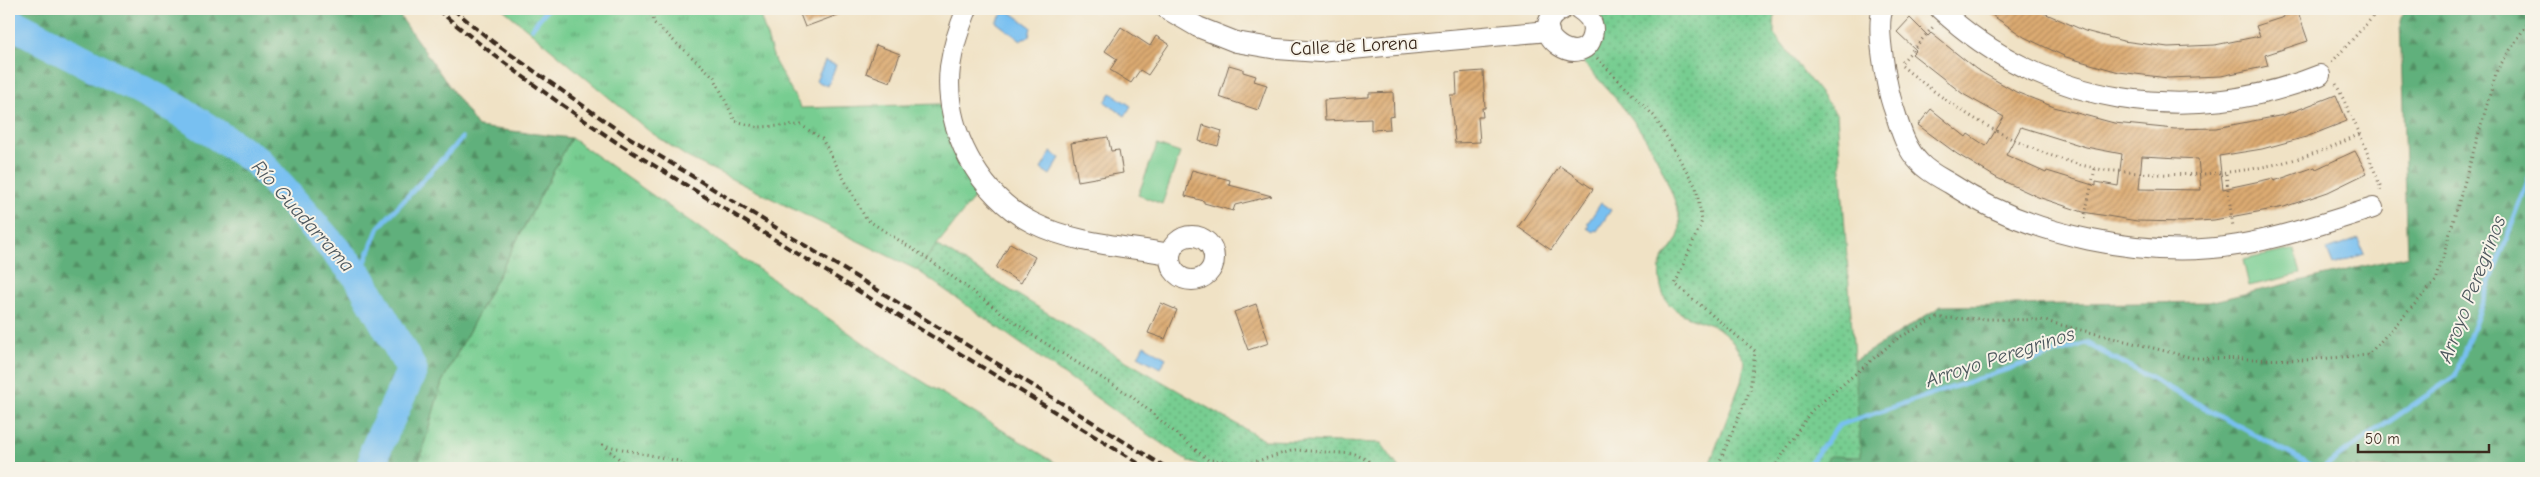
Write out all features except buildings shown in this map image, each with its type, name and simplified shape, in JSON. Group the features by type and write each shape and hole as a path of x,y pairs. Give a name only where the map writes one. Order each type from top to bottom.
{"street":[{"path":"967,9 955,39 950,69 950,101 961,142 977,173 1002,201 1032,223 1070,237 1170,254"},
{"name":"Calle de Lorena","path":"1167,9 1198,27 1236,42 1277,50 1319,52 1549,31"},
{"path":"1563,9 1553,16 1549,31 1554,43 1566,50 1573,51 1585,46 1592,33 1593,26 1590,18 1579,9"},
{"path":"1883,9 1882,50 1889,96 1906,144 1920,164 1972,198 2020,220 2080,238 2159,250 2236,245 2290,234 2373,208"},
{"path":"1942,11 2005,58 2060,83 2122,100 2179,104 2239,99 2292,86 2320,75"}],"path":[{"path":"651,9 654,23 714,77 734,121 758,127 801,125 822,139 866,219 928,259 1032,335 1130,395 1208,460 1250,463 1295,450 1355,454 1382,468"},
{"path":"2320,75 2380,9"},
{"path":"1942,11 1900,65 1939,97 1982,124 2019,143 2095,169 2182,175 2226,174 2270,166 2315,153 2360,134"},
{"path":"1774,468 1811,411 1898,338 1937,318 2041,320 2194,358 2305,360 2368,355 2436,281 2497,70 2531,18"},
{"path":"1585,46 1654,116 1696,187 1702,221 1675,284 1754,351 1750,390 1717,468"},
{"path":"2338,85 2360,134 2380,188"},
{"path":"2080,238 2095,169"},
{"path":"2226,174 2236,245"},
{"path":"630,468 603,445 678,461 688,468"}],"green space":[{"path":"9,9 395,9 478,127 571,138 442,382 417,468 9,468"},
{"path":"503,9 758,9 775,62 801,108 940,104 953,153 978,193 917,270 687,157 649,131"},
{"path":"1597,9 1775,9 1774,34 1837,115 1861,457 1830,456 1822,468 1708,468 1741,382 1745,362 1734,344 1723,332 1677,311 1664,296 1660,280 1660,264 1674,245 1680,232 1678,211 1661,167 1642,133 1620,104 1580,59 1593,49 1601,38 1603,25"},
{"path":"2404,9 2531,9 2531,468 1756,468 1806,391 1941,306 2209,302 2408,256 2400,21"},
{"path":"571,138 891,362 1064,468 417,468 442,382"},
{"path":"1157,145 1180,153 1162,204 1138,195"},
{"path":"937,245 1114,354 1264,440 1381,443 1399,468 1206,468 1190,462 1150,436 917,270"},
{"path":"2295,249 2301,274 2249,286 2243,260"}],"water":[{"path":"1006,9 1031,27 1029,37 1023,38 1021,41 996,22"},
{"path":"825,61 836,65 828,86 816,81"},
{"path":"1111,93 1131,106 1125,116 1105,102"},
{"path":"1051,152 1060,158 1050,175 1041,169"},
{"path":"1601,203 1611,210 1597,231 1593,232 1587,228 1589,226 1587,224"},
{"path":"2358,239 2364,254 2333,265 2327,250"},
{"path":"1144,345 1166,358 1160,368 1138,356"}],"waterway":[{"path":"532,28 547,9"},
{"name":"Río Guadarrama","path":"9,22 177,109 257,161 359,277 412,370 375,451 374,468"},
{"path":"359,277 379,227 462,138"},
{"name":"Arroyo Peregrinos","path":"2322,468 2455,376 2531,173"},
{"name":"Arroyo Peregrinos","path":"1806,468 1839,425 2086,343 2316,468"}],"railway":[{"path":"437,9 525,78 616,142 1146,468"},
{"path":"453,9 493,42 622,133 1167,468"}]}
